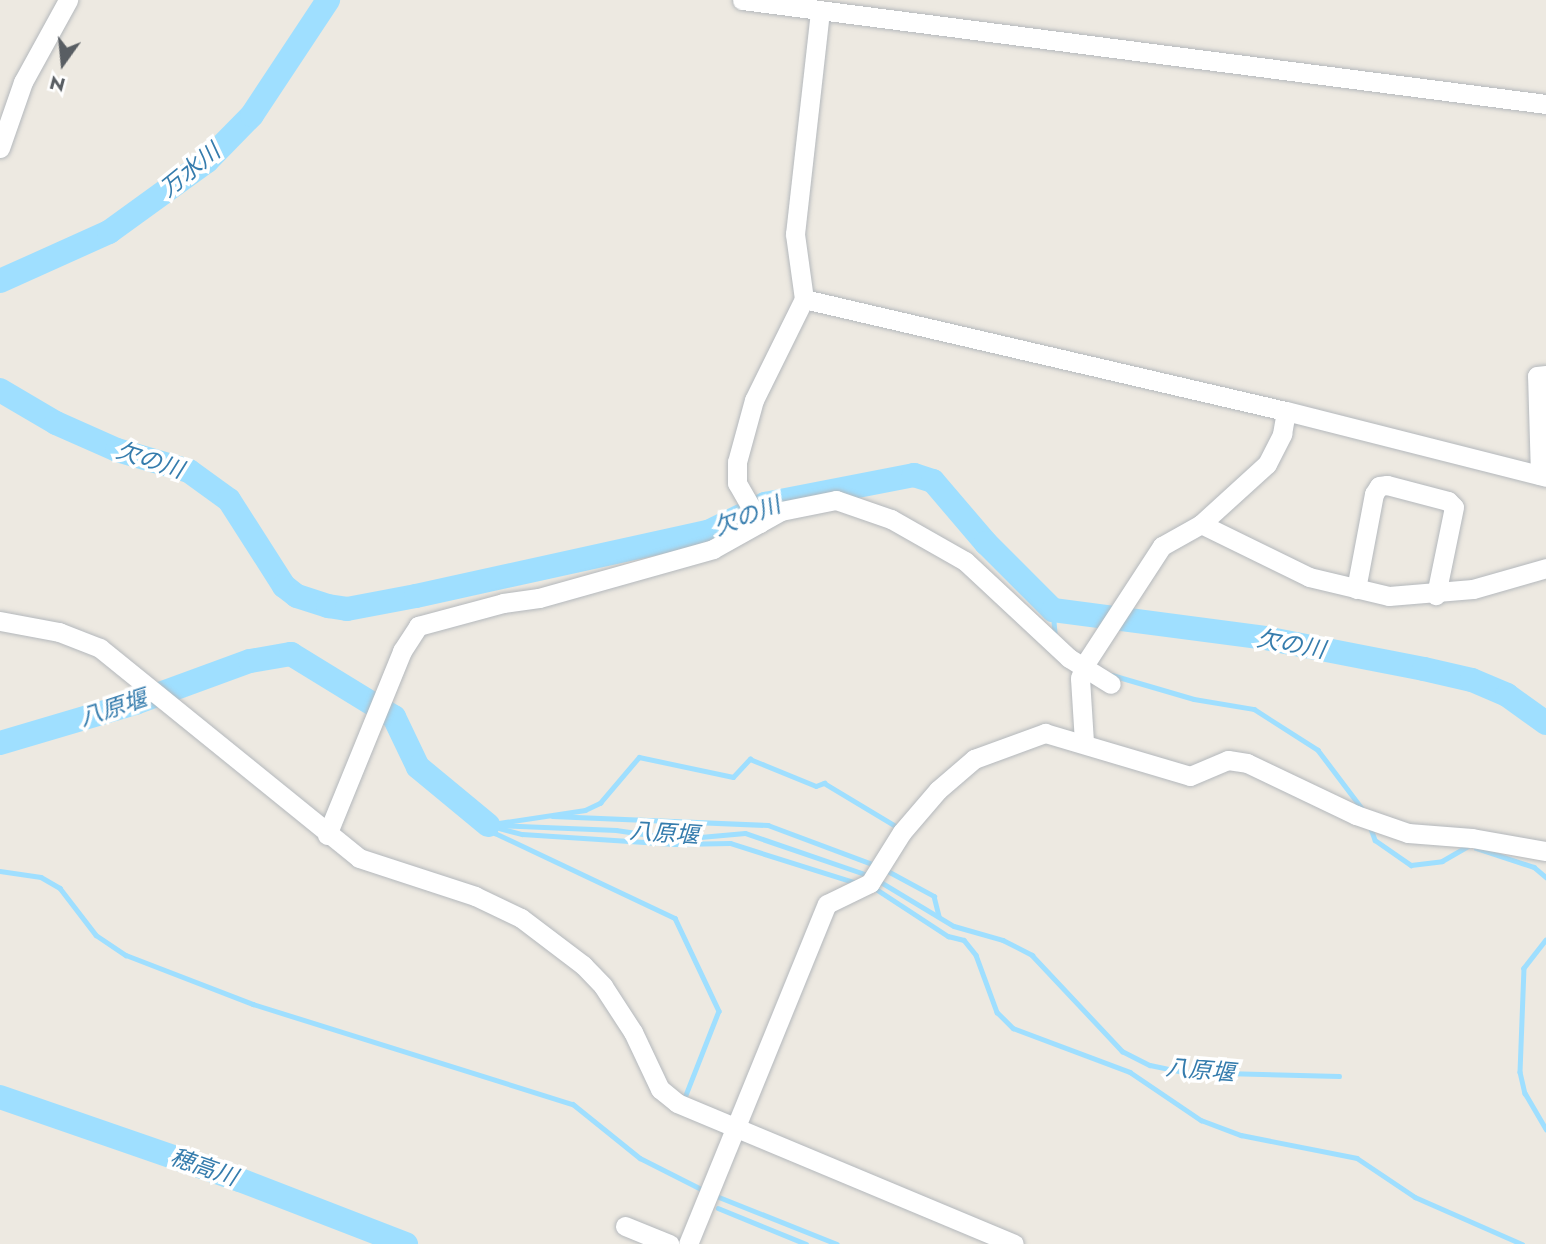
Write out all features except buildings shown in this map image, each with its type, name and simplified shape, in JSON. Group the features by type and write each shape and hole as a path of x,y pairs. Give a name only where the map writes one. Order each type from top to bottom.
{"street":[{"path":"0,148 23,82 68,0"},
{"path":"742,0 1546,104"},
{"path":"758,520 736,475 740,445 769,365 804,299 794,234 820,10"},
{"path":"804,299 1286,411 1543,476 1537,376 1546,375"},
{"path":"1084,741 1080,687 1087,662 1162,547 1201,524 1267,464 1282,434 1286,411"},
{"path":"1356,589 1374,494 1379,486 1387,485 1448,501 1454,507 1436,595"},
{"path":"327,835 382,706 402,651 418,625 539,598 713,549 758,520 781,511 836,500 891,519 965,561 1111,684"},
{"path":"1201,524 1309,577 1389,596 1436,595 1546,568"},
{"path":"0,621 79,639 100,648 327,835 371,864 475,896 521,918 583,965 603,986 666,1096 1014,1244"},
{"path":"688,1244 827,904 864,887 962,766 1045,733 1084,741 1190,776 1228,760 1247,763 1366,818 1408,834 1472,838 1546,851"},
{"path":"625,1226 669,1244"}],"waterway":[{"name":"万水川","path":"0,281 109,232 207,161 252,115 328,0"},
{"name":"欠の川","path":"0,390 56,423 117,450 189,471 229,500 284,586 297,596 328,606 347,609 416,596 708,532 765,504 914,475 933,481 986,543 1053,610 1265,638 1472,680 1507,695 1546,723"},
{"path":"1053,610 1055,633"},
{"name":"八原堰","path":"0,743 135,703 250,661 291,654 394,717 418,767 488,825"},
{"path":"1112,675 1194,699 1254,709 1318,750 1364,811"},
{"path":"499,823 585,810 600,803 639,757 733,777 750,759 816,786 824,783 894,825"},
{"path":"552,816 768,825 875,865"},
{"path":"488,825 522,834 675,844 730,843 857,883"},
{"path":"489,825 495,833 675,918 719,1011 686,1095"},
{"name":"八原堰","path":"497,825 616,830 678,839 745,833 868,875"},
{"path":"1370,826 1375,840 1411,865 1442,861 1468,846"},
{"path":"1476,848 1534,867 1546,877"},
{"path":"886,870 934,896 939,916"},
{"path":"0,871 41,877 60,888 96,935 126,955 253,1004 573,1104 640,1158 703,1190"},
{"name":"八原堰","path":"879,881 954,926 1003,940 1032,955 1122,1051 1150,1065 1183,1072 1339,1076"},
{"path":"873,887 948,936 964,940 976,955 997,1012 1013,1028 1130,1072 1201,1120 1241,1135 1357,1158 1415,1197 1522,1244"},
{"path":"1546,940 1524,968 1520,1072 1525,1093 1546,1129"},
{"name":"穂高川","path":"0,1097 240,1180 406,1244"},
{"path":"714,1195 837,1244"},
{"path":"718,1208 806,1244"}]}
